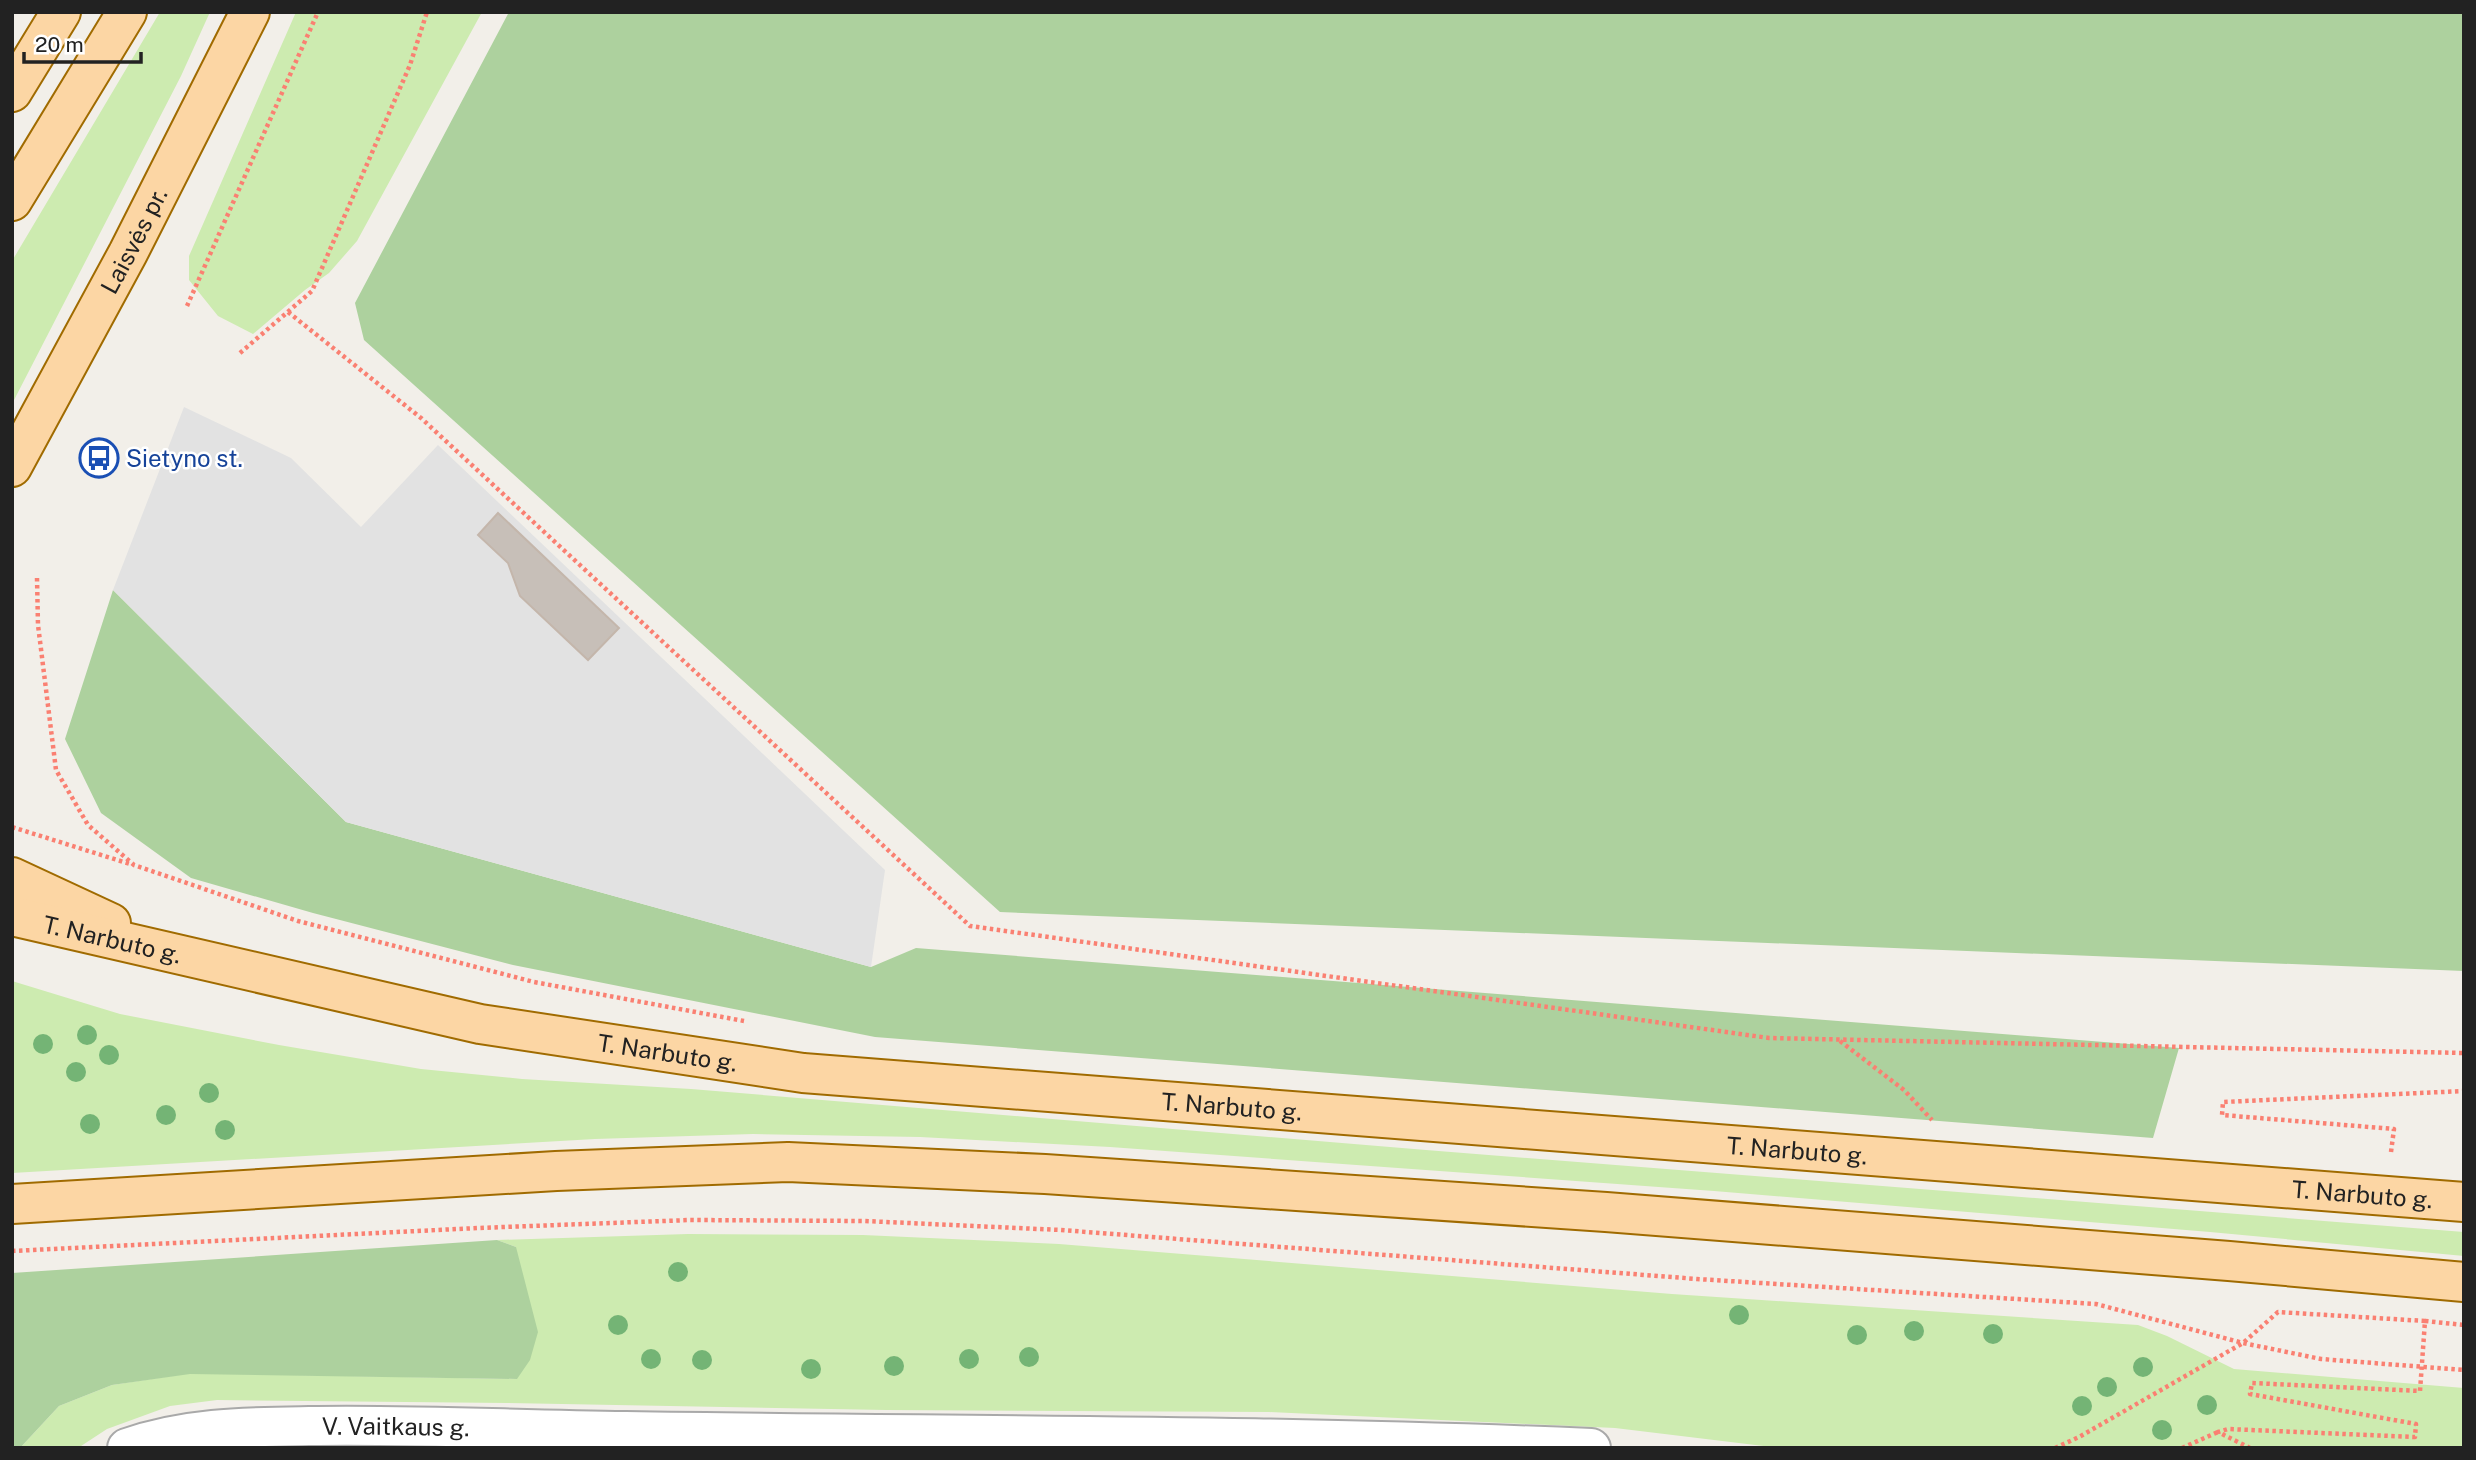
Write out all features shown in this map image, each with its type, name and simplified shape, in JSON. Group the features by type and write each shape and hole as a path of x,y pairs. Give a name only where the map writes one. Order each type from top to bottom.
{"main road":[{"path":"12,92 61,12"},
{"path":"12,201 127,12"},
{"name":"Laisvės pr.","path":"12,467 128,253 250,12"},
{"path":"12,877 180,955"},
{"name":"T. Narbuto g.","path":"12,916 480,1024 803,1073 2464,1202"},
{"path":"12,1204 556,1171 788,1162 1045,1174 1606,1212 2202,1258 2464,1282"}],"street":[{"name":"V. Vaitkaus g.","path":"127,1448 168,1436 223,1427 376,1424 624,1431 1314,1439 1591,1448"}],"path":[{"path":"187,306 318,12"},
{"path":"240,353 312,291 410,65 427,12"},
{"path":"288,312 421,418 970,926 1769,1038 2464,1053"},
{"path":"37,578 38,625 56,770 88,825 134,865"},
{"path":"12,827 298,921 521,979 753,1023"},
{"path":"1839,1040 1905,1090 1940,1129"},
{"path":"2391,1152 2394,1129 2222,1115 2223,1102 2464,1091"},
{"path":"12,1251 677,1220 865,1221 1061,1230 1698,1279 2096,1304 2243,1343 2321,1359 2464,1370"},
{"path":"2055,1448 2243,1343 2278,1312 2464,1325"},
{"path":"2182,1448 2228,1429 2415,1437 2416,1424 2250,1394 2252,1383 2420,1391 2425,1321"},
{"path":"2218,1432 2250,1448"}],"green space":[{"path":"160,12 210,12 181,76 12,404 12,261"},
{"path":"296,12 482,12 357,241 329,273 253,334 218,316 189,280 189,256"},
{"path":"509,12 2464,12 2464,971 1000,912 364,340 355,303"},
{"path":"113,590 346,822 871,967 916,948 2179,1048 2153,1138 875,1037 513,965 191,878 101,813 65,739"},
{"path":"12,981 120,1014 421,1069 2464,1232 2464,1256 1714,1191 1110,1147 920,1137 753,1134 595,1139 12,1173"},
{"path":"688,1234 863,1235 1059,1244 1672,1294 2138,1325 2234,1369 2464,1388 2464,1448 1781,1448 1615,1428 1269,1412 886,1410 217,1400 170,1406 107,1429 78,1448 20,1448 59,1406 112,1385 191,1373 516,1379 516,1247 497,1240"},
{"path":"497,1240 516,1247 538,1332 530,1360 517,1379 190,1374 112,1385 59,1406 20,1448 12,1448 12,1273"}],"shaded area":[{"path":"184,407 291,458 361,527 438,445 885,870 871,967 346,822 113,590"}],"building":[{"path":"498,513 619,628 588,660 520,596 508,563 478,535"}],"place":[{"name":"Sietyno st.","path":"99,458"}]}
